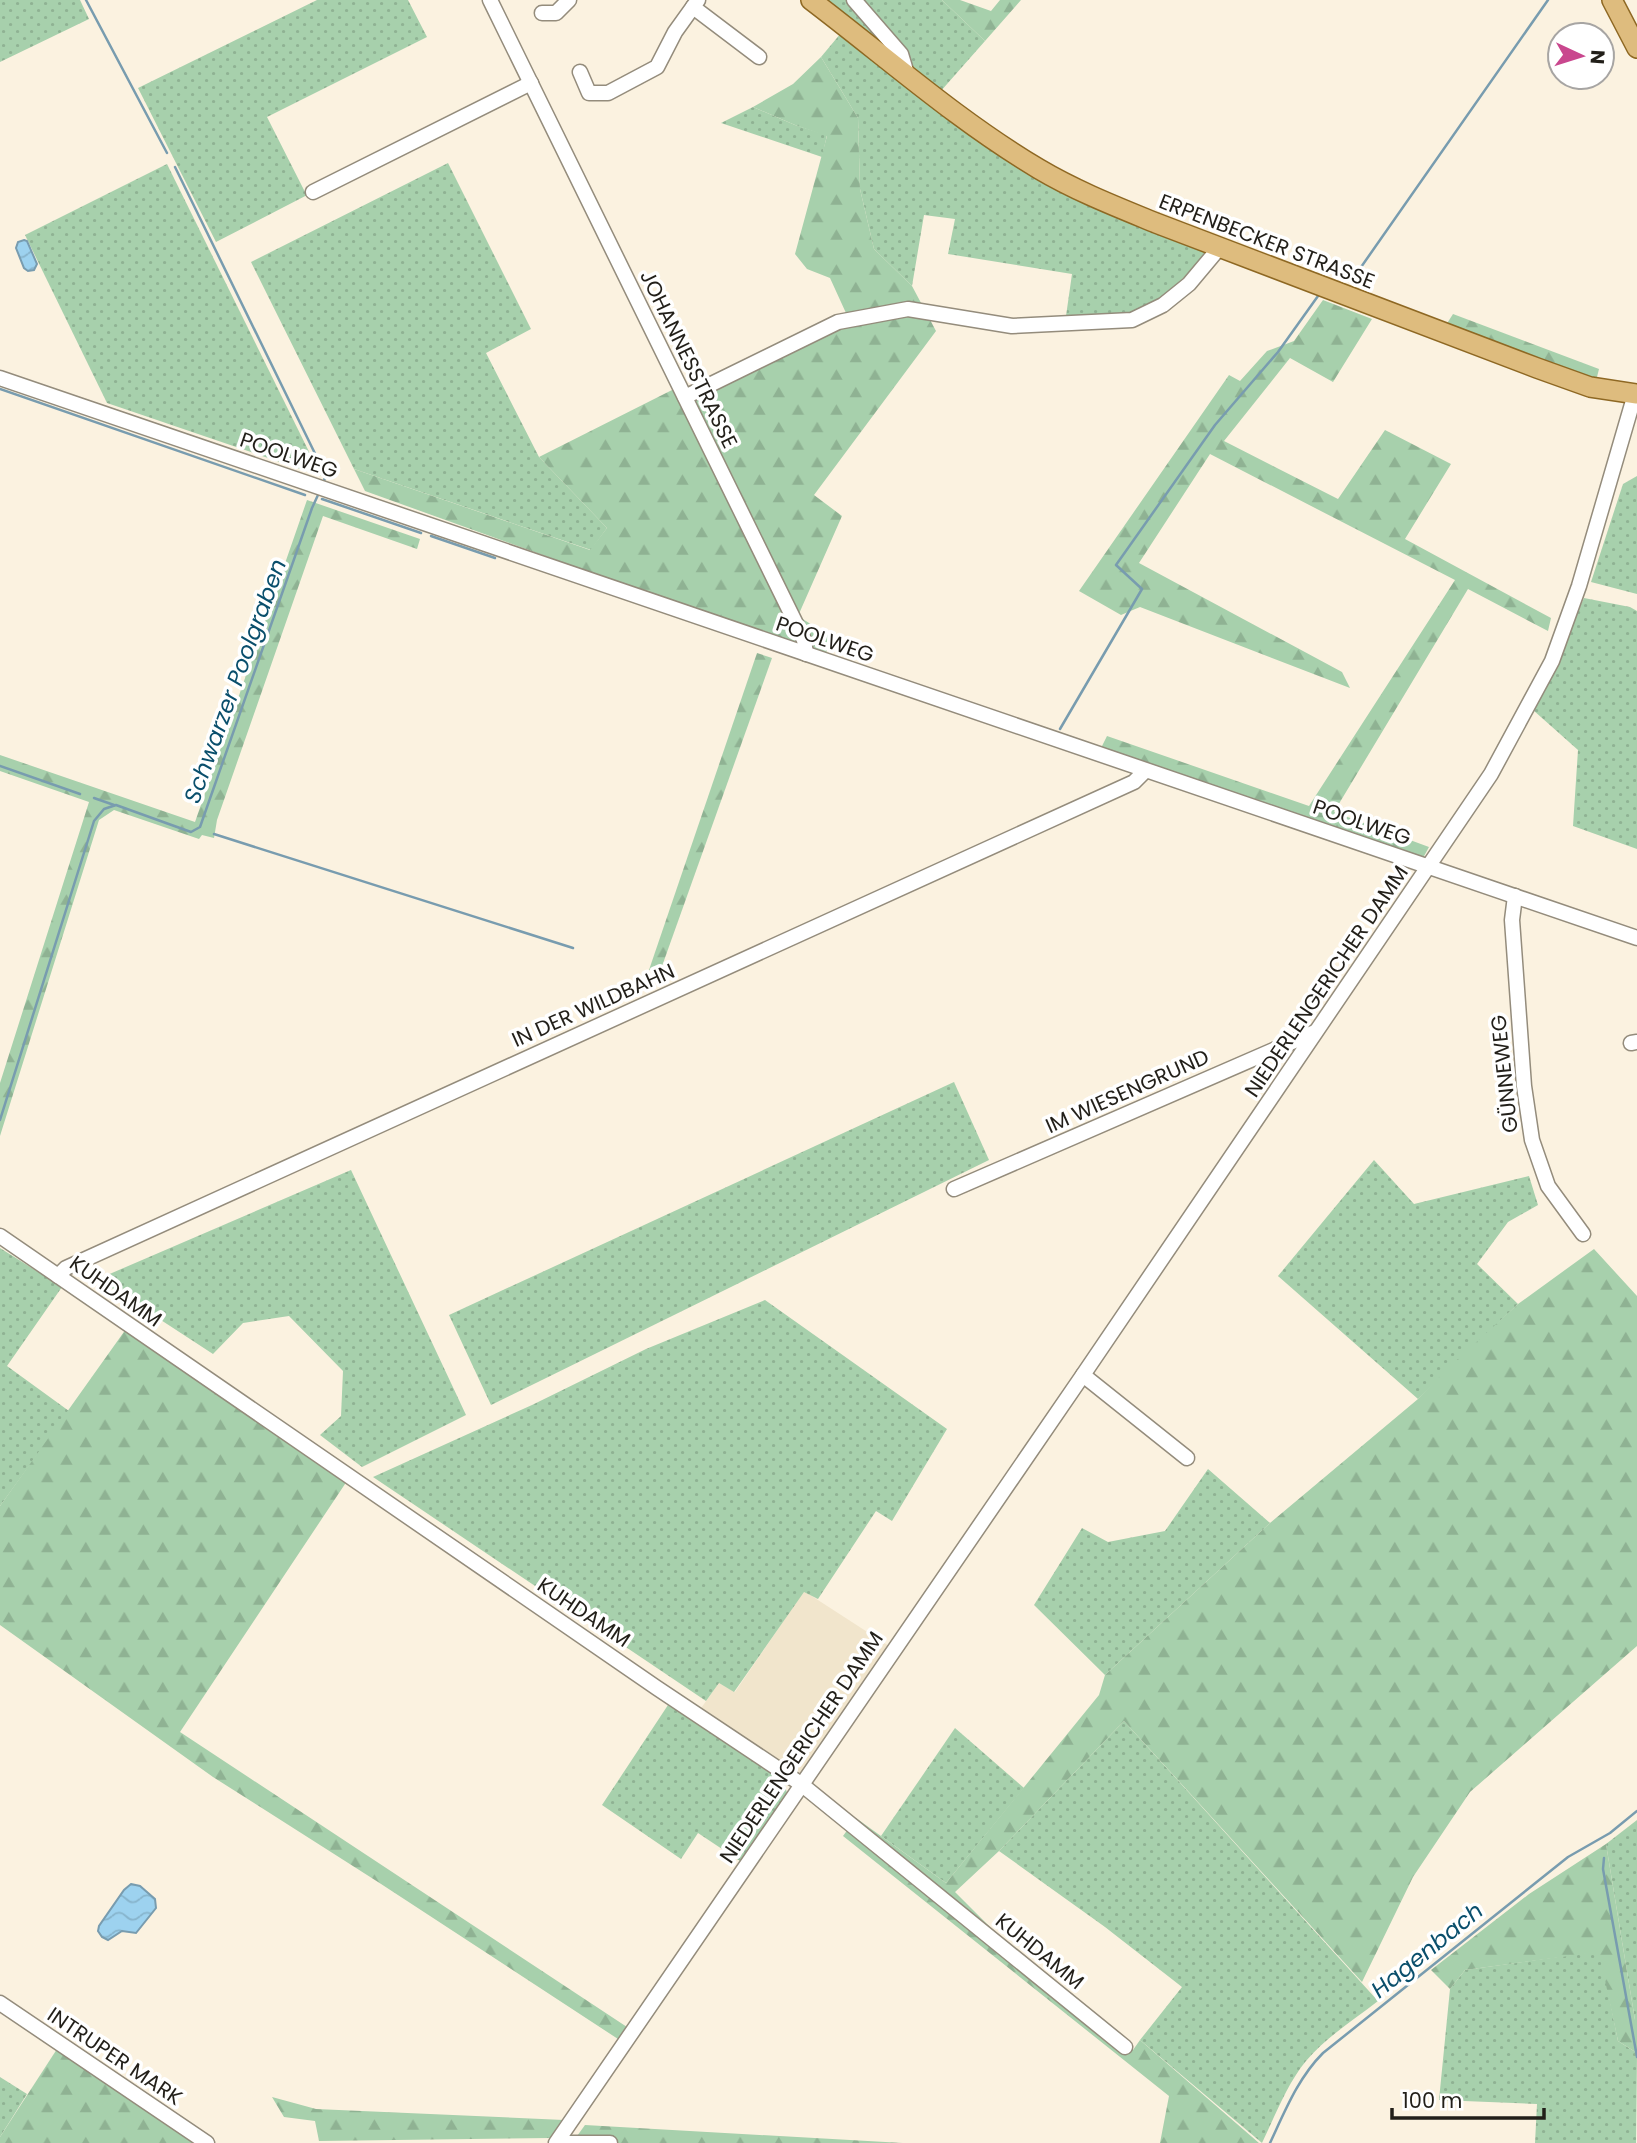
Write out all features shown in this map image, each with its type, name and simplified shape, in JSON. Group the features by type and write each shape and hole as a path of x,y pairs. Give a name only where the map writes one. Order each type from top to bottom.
{"main road":[{"name":"ERPENBECKER STRASSE","path":"811,0 987,135 1041,170 1096,198 1335,290 1420,326 1590,387 1636,394"},
{"path":"1612,0 1637,48"}],"street":[{"name":"JOHANNESSTRASSE","path":"490,0 804,640 806,654"},
{"path":"542,13 556,13 569,0"},
{"name":"ERPENBECKER STRASSE","path":"854,0 901,54 907,74"},
{"path":"580,72 589,93 608,93 657,67 675,32 696,3 759,57"},
{"path":"313,192 531,83"},
{"path":"685,397 838,322 908,309 1012,326 1132,320 1163,305 1189,284 1220,247"},
{"name":"POOLWEG","path":"0,378 1637,939"},
{"name":"NIEDERLENGERICHER DAMM","path":"556,2143 1083,1376 1491,774 1552,662 1579,586 1636,394"},
{"name":"IN DER WILDBAHN","path":"58,1276 66,1268 1134,782 1144,771"},
{"name":"GÜNNEWEG","path":"1515,896 1512,920 1524,1086 1532,1140 1548,1186 1583,1234"},
{"name":"IM WIESENGRUND","path":"954,1189 1317,1031"},
{"name":"KUHDAMM","path":"0,1236 801,1784 1125,2047"},
{"path":"1083,1376 1187,1458"},
{"name":"INTRUPER MARK","path":"0,2003 207,2143"},
{"path":"566,2143 610,2143"}],"shaded area":[{"path":"804,1591 889,1646 799,1776 699,1711 719,1683 735,1692"}],"green space":[{"path":"0,0 80,0 89,19 0,62"},
{"path":"317,0 408,0 427,37 267,117 305,192 312,189 313,192 216,242 138,88"},
{"path":"822,0 848,0 896,54"},
{"path":"861,0 942,0 985,41 940,92 914,71 905,52"},
{"path":"942,0 960,0 991,11 1000,0 1021,0 985,41"},
{"path":"841,33 983,143 1208,251 1177,284 1147,306 1111,316 1066,316 1072,274 948,254 955,219 924,215 912,286 874,249 860,189 858,118 821,57"},
{"path":"821,57 858,118 860,189 874,249 912,286 936,331 814,495 842,516 798,616 828,635 826,657 365,491 354,469 590,550 607,528 539,457 676,388 697,397 851,324 830,278 807,269 795,254 827,136 753,107 793,84"},
{"path":"753,107 827,135 822,157 721,123"},
{"path":"448,163 531,329 486,353 539,457 607,528 591,550 354,469 251,262"},
{"path":"167,164 321,476 107,403 25,235"},
{"path":"1323,300 1372,319 1333,382 1290,358 1224,441 1338,499 1385,430 1451,464 1405,539 1551,618 1548,631 1468,589 1334,812 1429,847 1423,858 1101,748 1107,736 1309,806 1455,580 1210,454 1139,563 1342,672 1350,688 1140,607 1121,615 1079,591 1229,375 1240,381 1267,351 1294,341"},
{"path":"1453,314 1599,369 1596,381 1446,325"},
{"path":"1637,476 1637,594 1591,582 1623,484"},
{"path":"307,500 420,539 417,549 323,516 217,820 214,838 202,835 199,839 114,810 99,820 0,1136 0,1083 89,802 0,771 0,755 195,822"},
{"path":"1584,598 1630,607 1637,611 1637,849 1573,826 1578,750 1533,710"},
{"path":"757,653 772,658 661,969 649,970"},
{"path":"954,1082 989,1160 491,1405 449,1315"},
{"path":"1374,1160 1414,1204 1529,1176 1538,1205 1508,1222 1477,1264 1518,1304 1418,1399 1278,1276"},
{"path":"351,1170 466,1415 362,1467 320,1435 341,1416 343,1371 289,1316 243,1323 213,1354 98,1279"},
{"path":"0,1248 62,1287 7,1366 69,1411 0,1506"},
{"path":"1594,1249 1637,1296 1637,1646 1470,1792 1413,1877 1362,1982 1124,1721 999,1851 955,1892 998,1935 1133,2050 1140,2040 1259,2143 1160,2143 1169,2096 843,1836 856,1818 946,1883 1099,1695 1105,1675 1270,1523 1418,1399 1518,1304"},
{"path":"765,1300 947,1429 892,1521 876,1511 818,1599 804,1592 734,1692 719,1683 706,1701 373,1477 532,1405 646,1349"},
{"path":"126,1329 347,1481 180,1732 627,2027 618,2039 213,1777 0,1625 0,1506"},
{"path":"1208,1469 1270,1523 1105,1675 1034,1605 1082,1528 1108,1542 1165,1531"},
{"path":"668,1705 783,1778 787,1793 740,1861 698,1833 681,1859 602,1805"},
{"path":"1124,1721 1378,2001 1331,2036 1306,2061 1287,2090 1262,2143 1140,2040 1182,1987 1105,1927 999,1851"},
{"path":"955,1728 1024,1788 946,1883 881,1836"},
{"path":"1637,1820 1637,2020 1635,2020 1606,1844"},
{"path":"1606,1844 1637,2020 1637,2053 1618,2041 1599,1952 1465,1970 1450,1989 1431,1970 1529,1894"},
{"path":"1600,1951 1618,2041 1637,2053 1636,2143 1535,2143 1537,2104 1439,2100 1450,1989 1465,1970"},
{"path":"57,2049 195,2143 0,2143 0,2137"},
{"path":"0,2077 27,2094 0,2137"},
{"path":"272,2097 316,2109 564,2120 550,2138 319,2141 315,2121 284,2117"},
{"path":"585,2125 903,2143 572,2143"}],"water":[{"path":"27,241 37,264 34,270 28,271 24,268 16,248 18,242"},
{"path":"131,1884 140,1886 155,1899 156,1908 136,1933 122,1931 108,1940 98,1931 99,1926"}],"waterway":[{"name":"Schwarzer Poolgraben","path":"86,0 167,153"},
{"path":"1352,280 1548,0"},
{"name":"Schwarzer Poolgraben","path":"175,167 325,474 324,483"},
{"path":"1060,729 1142,589 1116,565 1215,425 1278,352 1318,296"},
{"path":"0,389 305,495"},
{"name":"Schwarzer Poolgraben","path":"0,1120 94,821 104,809 116,805 191,832 200,827 318,495"},
{"path":"322,499 421,533"},
{"path":"431,536 495,558"},
{"path":"0,766 80,794"},
{"path":"94,798 114,805"},
{"path":"214,834 573,948"},
{"name":"Hagenbach","path":"1270,2143 1299,2084 1323,2053 1568,1857 1610,1833 1637,1811"},
{"path":"1604,1858 1603,1869 1637,2057"}]}
